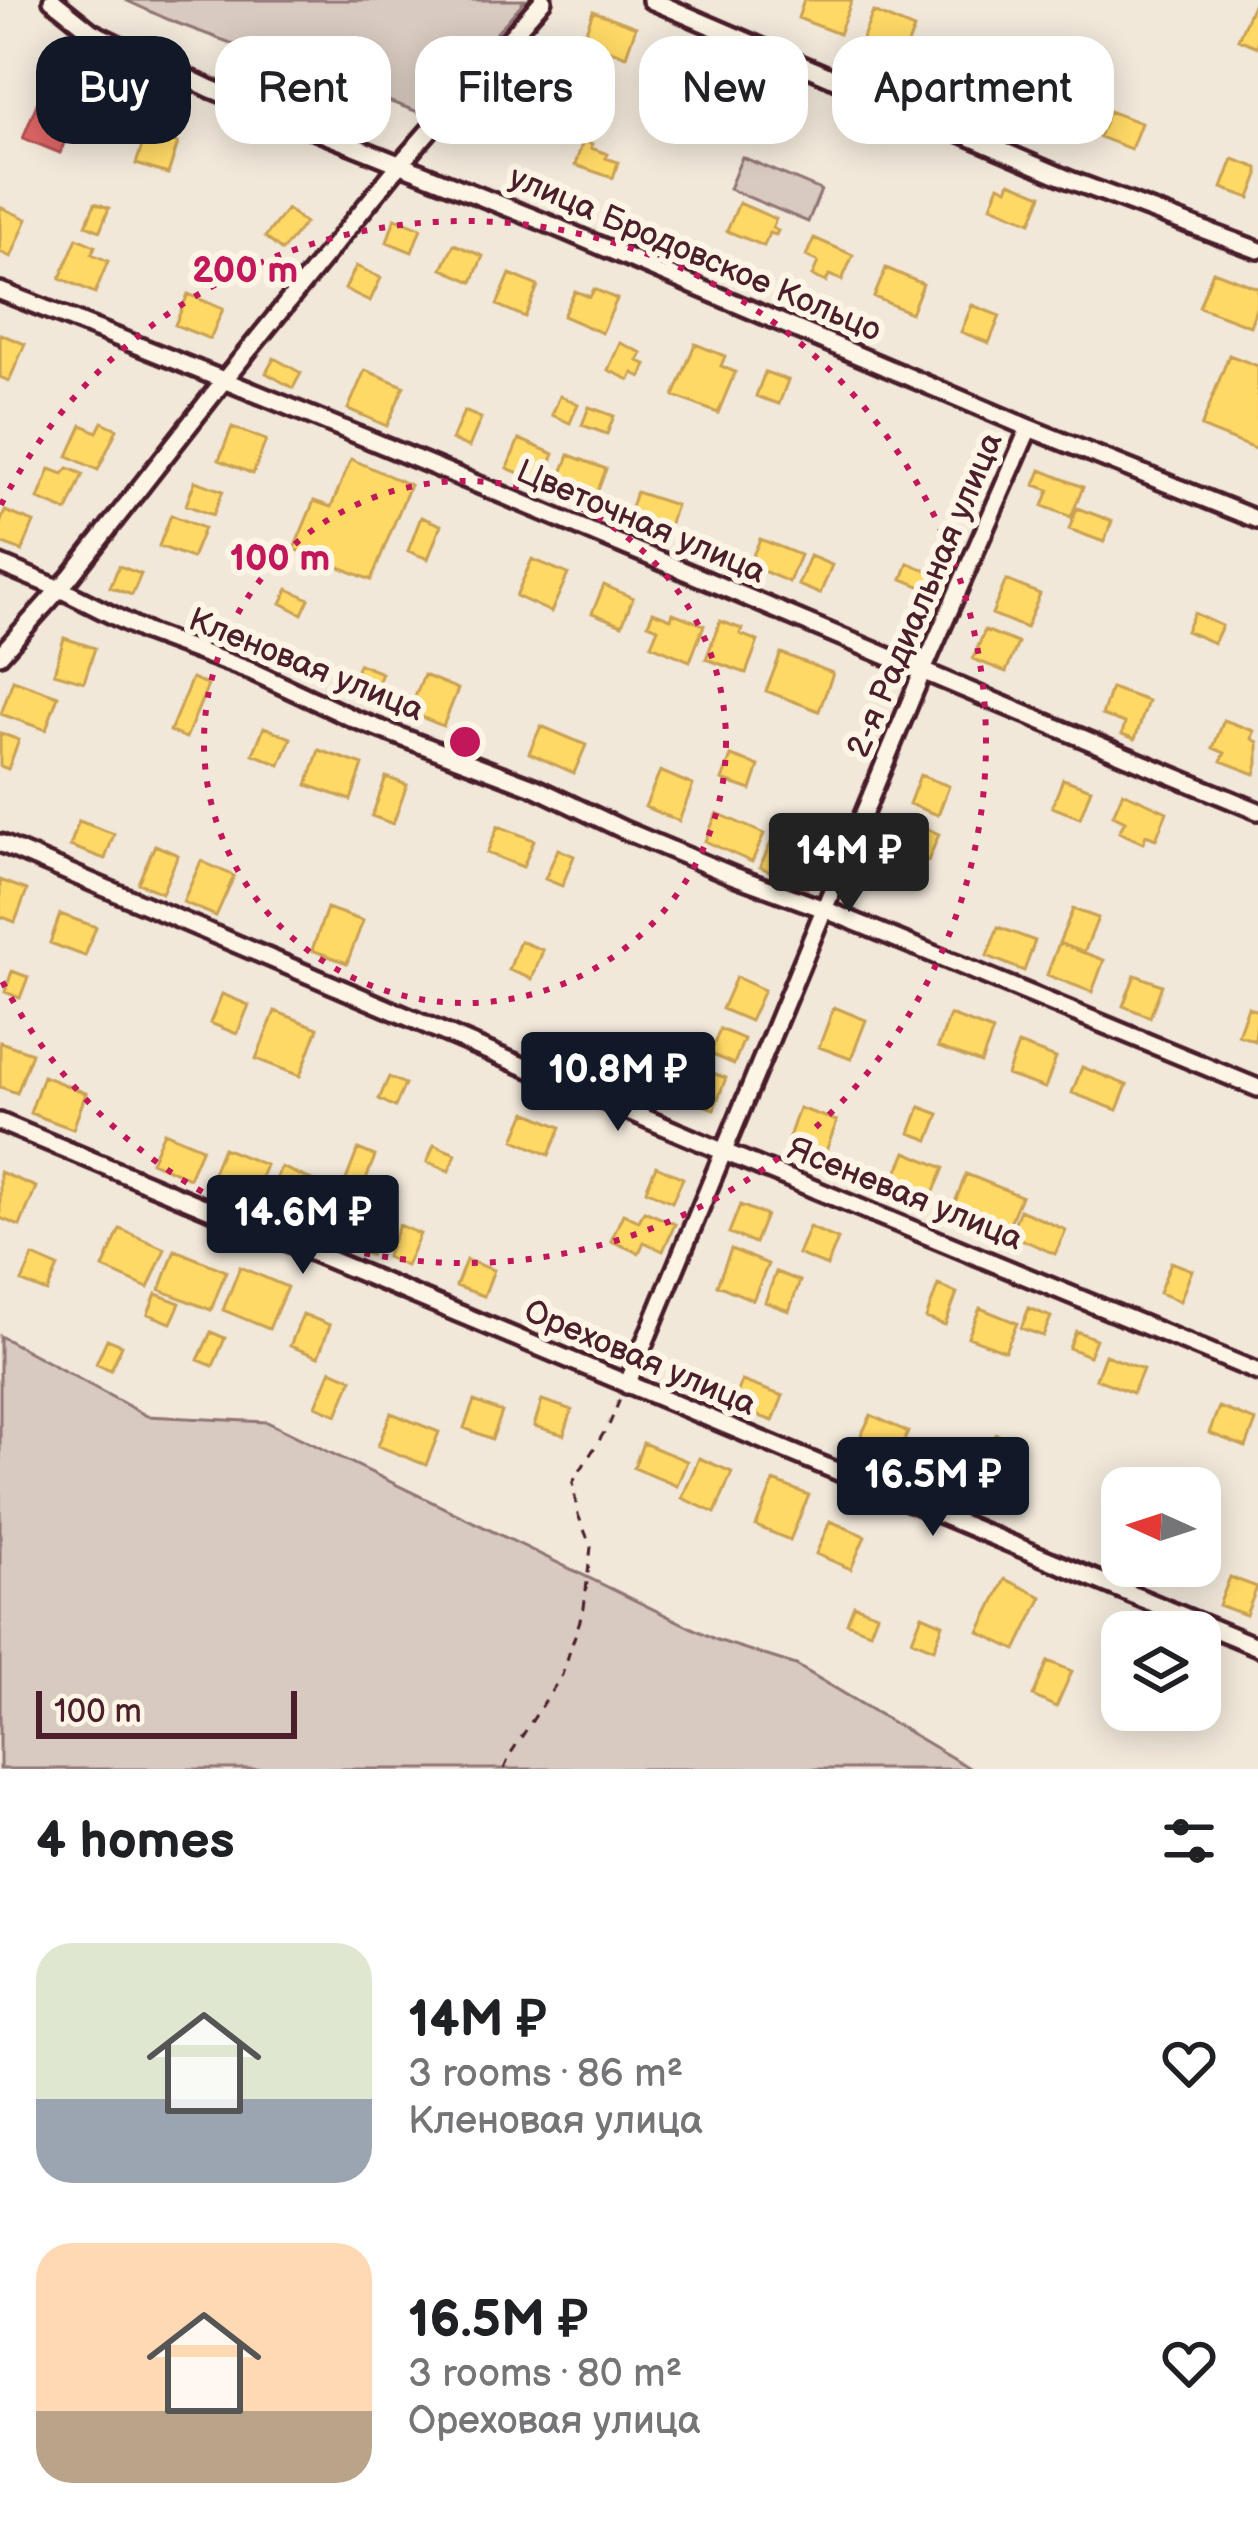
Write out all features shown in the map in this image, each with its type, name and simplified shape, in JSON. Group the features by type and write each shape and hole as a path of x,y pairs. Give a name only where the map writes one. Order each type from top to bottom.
{"street":[{"name":"улица Бродовское Кольцо","path":"52,0 92,32 211,89 571,233 1258,520"},
{"path":"0,655 60,589 400,164 543,0"},
{"path":"651,0 1070,179 1258,250"},
{"name":"Цветочная улица","path":"0,291 225,379 1258,811"},
{"name":"2-я Радиальная улица","path":"627,1385 922,673 1029,428"},
{"name":"Кленовая улица","path":"0,564 146,632 251,671 354,719 536,788 668,848 1258,1088"},
{"name":"Ясеневая улица","path":"0,843 722,1151 1258,1372"},
{"name":"Ореховая улица","path":"0,1122 1258,1646"}],"path":[{"path":"504,1769 562,1675 584,1608 591,1547 573,1482 610,1423 627,1385"}],"shaded area":[{"path":"125,0 525,0 494,36 415,36 415,111 391,102 391,36 215,37"},
{"path":"742,157 821,190 808,222 729,189"},
{"path":"0,1336 147,1416 267,1422 717,1640 796,1665 971,1769 0,1769"}],"building: Homes":[{"path":"804,0 852,0 839,34 798,18"},
{"path":"1258,1 1258,47 1238,39"},
{"path":"593,11 636,27 626,56 615,52 615,36 584,36"},
{"path":"873,12 914,29 911,36 864,36"},
{"path":"1114,113 1141,123 1131,149 1114,143"},
{"path":"143,144 178,144 168,174 136,164"},
{"path":"582,144 592,144 591,148 618,162 613,178 575,165"},
{"path":"1233,159 1258,168 1250,198 1222,188"},
{"path":"1010,182 1042,195 1031,222 991,206 999,185 1007,189"},
{"path":"95,203 109,208 100,231 86,225"},
{"path":"739,203 776,219 772,228 778,231 769,233 764,246 727,231"},
{"path":"0,207 27,219 11,257 0,252"},
{"path":"287,209 305,223 282,251 265,237"},
{"path":"395,218 421,228 412,252 387,242"},
{"path":"77,238 95,246 92,254 108,261 95,293 60,278"},
{"path":"814,238 853,255 842,280 829,275 826,282 812,276 818,262 806,256"},
{"path":"454,244 483,256 472,282 442,269"},
{"path":"356,266 381,278 370,301 345,289"},
{"path":"886,268 923,284 911,313 874,297"},
{"path":"1213,271 1258,288 1250,326 1199,307"},
{"path":"510,274 538,286 525,317 497,305"},
{"path":"594,289 617,299 602,333 563,316 575,291 590,297"},
{"path":"188,294 223,309 210,339 175,325"},
{"path":"972,305 1000,316 989,343 961,332"},
{"path":"0,334 25,344 9,381 0,377"},
{"path":"620,343 642,353 638,361 646,364 641,377 633,373 630,380 608,370"},
{"path":"695,344 725,356 721,366 735,372 718,413 674,396"},
{"path":"1229,355 1258,366 1258,450 1201,427"},
{"path":"274,358 301,373 293,388 266,373"},
{"path":"365,370 404,386 387,426 348,409"},
{"path":"765,372 788,380 779,404 756,396"},
{"path":"560,396 578,404 570,423 552,415"},
{"path":"589,407 614,416 607,434 582,425"},
{"path":"464,411 481,418 469,447 452,440"},
{"path":"102,422 117,429 98,470 68,456 82,425 97,432"},
{"path":"232,427 266,440 253,474 219,460"},
{"path":"519,439 554,454 542,483 507,468"},
{"path":"569,455 606,469 593,504 556,489"},
{"path":"351,459 410,485 371,580 294,549 314,501 331,507"},
{"path":"68,468 83,474 67,511 38,499 50,469 63,474"},
{"path":"1041,470 1083,487 1071,517 1043,506 1049,490 1035,485"},
{"path":"195,481 223,491 213,515 186,505"},
{"path":"636,492 676,505 666,535 626,522"},
{"path":"1077,508 1112,521 1104,542 1069,529"},
{"path":"5,511 34,522 22,551 0,543"},
{"path":"171,515 204,528 192,558 159,546"},
{"path":"421,517 441,525 428,559 408,551"},
{"path":"760,539 800,555 789,582 749,565"},
{"path":"810,556 832,565 820,594 798,585"},
{"path":"532,559 568,574 551,612 516,596"},
{"path":"908,563 936,574 929,590 902,579"},
{"path":"119,566 141,574 132,595 110,587"},
{"path":"1006,580 1040,594 1026,628 992,614"},
{"path":"604,585 633,598 622,625 592,613"},
{"path":"288,589 309,599 302,614 281,603"},
{"path":"653,612 671,619 673,613 704,625 690,661 651,645 658,628 648,624"},
{"path":"1194,613 1222,626 1214,643 1186,631"},
{"path":"720,621 758,641 746,673 706,659"},
{"path":"985,630 1018,643 1006,672 973,659"},
{"path":"64,638 95,648 84,682 54,673"},
{"path":"781,653 833,673 819,711 766,691"},
{"path":"359,664 382,673 376,688 354,679"},
{"path":"424,675 458,689 443,726 409,712"},
{"path":"192,678 208,685 186,738 170,731"},
{"path":"13,680 58,696 46,730 1,714"},
{"path":"1111,688 1148,701 1135,739 1122,734 1125,723 1102,715"},
{"path":"1224,720 1254,731 1252,739 1258,742 1255,774 1221,761 1225,753 1213,748"},
{"path":"541,726 586,745 574,773 529,753"},
{"path":"264,727 291,738 280,765 253,754"},
{"path":"0,733 19,740 8,769 0,766"},
{"path":"319,750 363,765 351,800 307,785"},
{"path":"731,756 759,766 751,790 722,780"},
{"path":"660,771 693,785 679,821 645,807"},
{"path":"920,775 949,786 938,815 909,804"},
{"path":"386,777 407,785 393,824 372,816"},
{"path":"1063,779 1091,789 1080,818 1052,807"},
{"path":"1123,792 1167,812 1156,839 1146,835 1143,843 1119,832 1125,821 1113,815"},
{"path":"717,813 764,834 752,862 705,841"},
{"path":"79,821 114,834 105,859 70,846"},
{"path":"911,822 939,834 928,861 900,849"},
{"path":"498,826 534,840 523,867 487,853"},
{"path":"773,838 820,858 807,888 760,867"},
{"path":"155,845 178,855 162,893 138,883"},
{"path":"558,849 574,856 562,886 545,879"},
{"path":"201,861 234,876 216,916 183,902"},
{"path":"0,880 27,890 15,922 0,916"},
{"path":"327,908 363,921 347,963 312,950"},
{"path":"1073,909 1098,918 1084,953 1059,943"},
{"path":"60,914 96,927 85,956 50,943"},
{"path":"998,927 1035,941 1024,971 987,956"},
{"path":"520,941 543,950 532,979 509,970"},
{"path":"1059,943 1104,960 1092,992 1047,975"},
{"path":"12,971 28,977 20,998 5,992"},
{"path":"1135,975 1162,985 1150,1017 1123,1006"},
{"path":"736,977 764,990 750,1021 722,1009"},
{"path":"222,994 249,1005 237,1034 210,1023"},
{"path":"834,1007 866,1020 851,1059 819,1047"},
{"path":"1248,1007 1258,1011 1255,1041 1238,1035"},
{"path":"275,1011 318,1028 300,1076 256,1059"},
{"path":"950,1015 993,1031 981,1063 938,1047"},
{"path":"720,1029 744,1039 734,1064 710,1054"},
{"path":"0,1042 32,1053 17,1093 0,1087"},
{"path":"1018,1044 1056,1058 1045,1088 1007,1075"},
{"path":"1082,1067 1127,1085 1117,1110 1072,1093"},
{"path":"704,1070 726,1078 714,1109 693,1101"},
{"path":"43,1076 86,1093 73,1129 30,1113"},
{"path":"389,1077 405,1084 395,1107 379,1099"},
{"path":"920,1107 939,1114 929,1140 910,1133"},
{"path":"799,1108 837,1121 822,1162 785,1149"},
{"path":"526,1112 561,1127 549,1155 514,1140"},
{"path":"164,1132 202,1148 189,1178 151,1162"},
{"path":"434,1145 456,1154 449,1171 427,1162"},
{"path":"223,1148 266,1165 251,1203 208,1185"},
{"path":"358,1149 375,1156 363,1187 346,1180"},
{"path":"906,1152 944,1168 926,1210 888,1194"},
{"path":"656,1166 683,1178 672,1202 646,1190"},
{"path":"281,1167 326,1186 310,1225 264,1207"},
{"path":"0,1172 36,1187 20,1226 0,1218"},
{"path":"966,1174 1021,1196 1004,1237 950,1215"},
{"path":"342,1201 385,1219 370,1255 327,1237"},
{"path":"740,1205 766,1215 755,1243 729,1233"},
{"path":"1020,1210 1066,1230 1055,1254 1010,1234"},
{"path":"644,1211 675,1224 663,1251 644,1242 639,1253 611,1241 623,1214 639,1221"},
{"path":"399,1225 420,1234 406,1266 386,1257"},
{"path":"809,1227 838,1239 827,1266 798,1254"},
{"path":"120,1229 165,1249 148,1288 103,1268"},
{"path":"731,1249 768,1264 753,1300 717,1285"},
{"path":"175,1250 226,1271 211,1310 160,1290"},
{"path":"33,1256 58,1267 47,1292 22,1282"},
{"path":"466,1260 494,1270 484,1296 456,1286"},
{"path":"1171,1262 1192,1270 1180,1301 1159,1293"},
{"path":"240,1267 287,1287 269,1329 223,1310"},
{"path":"776,1272 800,1281 789,1311 765,1302"},
{"path":"938,1285 957,1293 945,1325 926,1318"},
{"path":"156,1294 180,1303 171,1323 148,1314"},
{"path":"980,1308 1017,1323 1005,1351 968,1337"},
{"path":"1029,1308 1051,1317 1043,1336 1021,1328"},
{"path":"303,1314 330,1325 318,1357 290,1346"},
{"path":"1076,1331 1096,1339 1089,1356 1069,1348"},
{"path":"211,1332 225,1338 213,1366 198,1360"},
{"path":"107,1339 122,1345 111,1370 96,1364"},
{"path":"1105,1355 1143,1369 1133,1393 1096,1379"},
{"path":"331,1370 352,1379 337,1415 316,1406"},
{"path":"742,1381 783,1396 773,1421 732,1406"},
{"path":"542,1400 572,1410 564,1435 534,1426"},
{"path":"474,1401 502,1412 492,1439 464,1428"},
{"path":"1219,1407 1256,1421 1246,1447 1209,1433"},
{"path":"391,1413 439,1432 426,1465 378,1446"},
{"path":"871,1415 908,1432 892,1468 854,1450"},
{"path":"996,1434 1018,1443 1012,1458 990,1449"},
{"path":"643,1443 687,1461 677,1486 634,1468"},
{"path":"924,1444 961,1457 948,1493 911,1479"},
{"path":"699,1458 732,1472 715,1513 682,1498"},
{"path":"981,1460 1021,1475 1007,1512 967,1496"},
{"path":"774,1481 809,1495 790,1540 756,1526"},
{"path":"830,1521 865,1536 851,1569 816,1554"},
{"path":"1230,1577 1257,1587 1246,1615 1219,1605"},
{"path":"1005,1579 1042,1597 1016,1650 979,1632"},
{"path":"854,1605 877,1614 870,1632 847,1623"},
{"path":"922,1615 943,1624 934,1649 912,1640"},
{"path":"1048,1661 1072,1671 1056,1707 1033,1696"}],"building: Shops":[{"path":"36,106 36,143 23,138"},
{"path":"38,144 64,144 60,153"}]}
